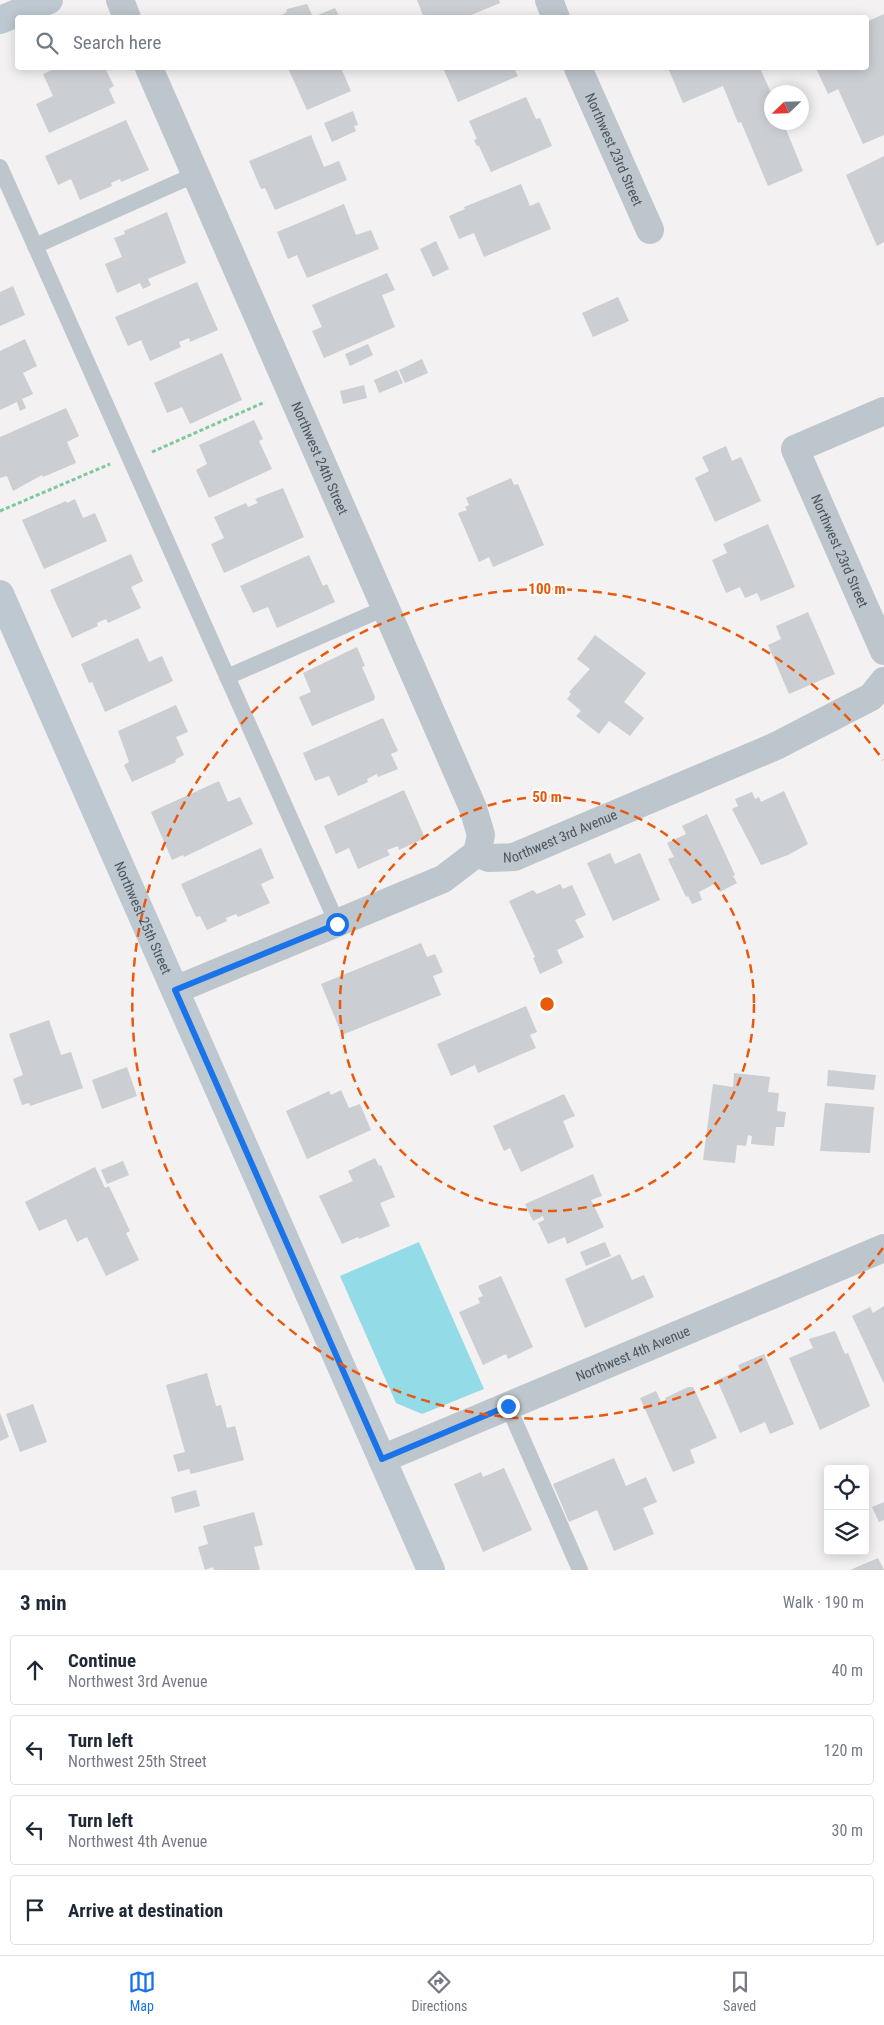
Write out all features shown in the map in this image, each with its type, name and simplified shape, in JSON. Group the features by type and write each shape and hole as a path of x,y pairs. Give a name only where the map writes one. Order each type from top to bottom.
{"street":[{"path":"0,20 48,0"},
{"path":"120,0 127,15"},
{"path":"549,0 555,15"},
{"name":"Northwest 24th Street","path":"150,70 194,175 473,808 481,835 477,853"},
{"name":"Northwest 23rd Street","path":"579,70 650,230"},
{"name":"Northwest 23rd Street","path":"884,412 795,449 884,651"},
{"name":"Northwest 25th Street","path":"0,594 431,1570"},
{"name":"Northwest 3rd Avenue","path":"477,853 489,858 514,858 776,746 871,697 884,681"},
{"path":"175,990 443,879 464,866 477,853"},
{"name":"Northwest 4th Avenue","path":"382,1459 884,1248"}],"lane":[{"path":"0,167 337,924"},
{"path":"35,246 194,175"},
{"path":"227,677 385,608"},
{"path":"508,1406 580,1570"}],"water":[{"path":"419,1242 484,1389 422,1414 396,1403 340,1276"}],"building":[{"path":"417,0 499,0 500,3 471,15 423,15"},
{"path":"307,4 312,15 282,15 286,13 287,9"},
{"path":"335,8 338,15 318,15"},
{"path":"884,14 884,135 863,144 838,89 828,94 817,70 869,70 869,21"},
{"path":"52,70 106,70 114,86 109,89 115,103 49,133 36,104 53,96 43,74"},
{"path":"289,70 342,70 351,91 307,110"},
{"path":"444,70 515,70 518,76 458,102"},
{"path":"669,70 761,70 768,85 764,85 764,130 786,130 803,171 768,186 741,122 738,123 723,86 683,103"},
{"path":"526,97 536,119 540,118 552,146 491,172 479,146 477,146 474,140 477,139 469,121"},
{"path":"353,111 358,125 354,126 356,131 332,142 324,123"},
{"path":"126,120 149,170 121,182 120,179 111,183 112,186 80,200 71,179 58,185 45,156"},
{"path":"311,135 324,167 339,161 347,180 275,210 265,188 261,189 249,161"},
{"path":"884,156 884,242 877,246 846,175"},
{"path":"521,184 530,206 539,202 551,229 484,257 474,233 459,239 449,216 465,209 464,207"},
{"path":"344,204 356,235 371,230 379,249 307,278 297,255 288,259 277,232"},
{"path":"167,212 186,263 148,279 151,285 143,289 140,283 117,293 105,264 122,257 114,238 125,234 124,231"},
{"path":"436,241 449,269 433,277 420,249"},
{"path":"387,273 395,290 382,295 395,327 324,358 312,331 322,327 312,305"},
{"path":"197,282 218,330 190,342 189,338 179,342 181,347 150,361 141,340 128,346 115,317"},
{"path":"13,286 25,315 0,326 0,292"},
{"path":"618,297 629,321 593,337 582,313"},
{"path":"25,339 37,366 23,373 33,394 22,399 26,408 20,411 17,402 0,410 0,351"},
{"path":"368,344 373,355 350,366 345,354"},
{"path":"222,353 242,400 190,424 182,407 167,413 154,383"},
{"path":"422,359 428,373 405,383 399,370"},
{"path":"397,370 403,383 379,393 374,380"},
{"path":"364,385 367,398 343,404 340,391"},
{"path":"66,408 79,436 67,442 76,463 43,477 42,475 13,491 7,476 0,478 0,437"},
{"path":"254,420 263,439 259,441 272,469 209,498 196,470 207,464 199,445"},
{"path":"726,446 732,461 741,457 761,501 715,522 695,478 709,471 702,457"},
{"path":"511,478 514,485 518,484 544,545 493,567 489,557 479,562 458,513 467,510 465,507 469,505 466,498"},
{"path":"283,488 304,537 224,573 211,544 224,538 214,517 246,503 248,507 258,503 255,499"},
{"path":"75,499 83,518 95,513 107,541 44,569 22,520"},
{"path":"768,524 795,587 761,601 757,593 745,598 740,587 726,593 712,560 727,553 723,544"},
{"path":"131,554 143,581 131,587 141,608 108,623 106,619 97,623 98,626 72,638 50,590"},
{"path":"309,555 323,586 327,584 335,602 277,628 268,607 253,613 240,586"},
{"path":"808,612 835,674 789,694 768,645 781,639 776,626"},
{"path":"595,635 646,673 624,702 644,718 630,736 609,721 599,734 576,716 581,711 567,699 571,694 569,692 590,669 577,659"},
{"path":"138,638 149,662 162,656 173,681 105,712 92,682 89,683 81,664"},
{"path":"357,647 365,666 362,667 375,697 374,700 312,726 299,697 311,692 303,673"},
{"path":"176,705 188,732 176,737 184,755 175,760 176,762 132,782 124,765 129,762 118,731"},
{"path":"383,718 398,751 391,754 398,769 378,777 377,774 367,779 368,782 338,796 329,776 315,781 303,753"},
{"path":"219,781 228,802 240,797 253,824 184,857 183,855 172,860 151,812"},
{"path":"404,790 425,838 399,850 398,846 387,850 390,855 358,869 349,848 336,854 324,826"},
{"path":"784,791 808,844 788,855 761,865 732,809 738,806 735,799 752,792 755,799 759,797 761,802"},
{"path":"707,814 737,883 720,892 716,883 699,892 702,900 692,904 688,896 686,897 668,859 674,857 667,843 686,834 682,826"},
{"path":"261,848 274,878 261,884 270,903 238,917 236,914 226,918 227,921 207,930 200,916 196,917 181,884"},
{"path":"610,853 615,864 640,853 660,900 613,921 587,863"},
{"path":"560,884 563,889 572,885 586,915 575,920 584,937 557,950 563,963 540,974 533,958 535,957 509,901 533,890 537,894"},
{"path":"421,943 427,957 435,954 443,972 433,976 441,995 342,1035 321,984"},
{"path":"526,1006 537,1032 530,1035 536,1048 478,1073 475,1065 451,1076 437,1044"},
{"path":"49,1020 61,1055 71,1052 83,1088 30,1106 29,1103 22,1105 13,1079 23,1075 9,1034"},
{"path":"127,1067 137,1096 102,1109 92,1080"},
{"path":"828,1070 876,1075 874,1090 827,1086"},
{"path":"734,1073 770,1077 768,1092 779,1093 777,1111 786,1112 784,1127 776,1127 774,1146 751,1144 752,1136 748,1135 746,1146 737,1145 735,1163 703,1160 713,1084 733,1087"},
{"path":"341,1090 349,1108 360,1104 371,1130 307,1159 286,1111 329,1091 331,1095"},
{"path":"564,1094 575,1116 563,1121 574,1147 521,1172 510,1148 504,1151 493,1126"},
{"path":"825,1103 874,1107 870,1153 820,1151"},
{"path":"375,1158 379,1166 381,1165 395,1197 380,1203 390,1226 342,1244 319,1196 353,1181 348,1171"},
{"path":"123,1161 129,1175 107,1184 101,1170"},
{"path":"95,1167 105,1188 109,1186 130,1231 126,1233 139,1260 106,1276 87,1237 77,1242 66,1219 39,1231 25,1202"},
{"path":"593,1174 602,1196 591,1200 604,1227 567,1244 565,1237 548,1244 538,1223 544,1220 543,1216 533,1221 525,1204"},
{"path":"605,1242 611,1256 586,1266 580,1252"},
{"path":"620,1254 632,1280 644,1275 654,1297 585,1328 565,1279"},
{"path":"501,1276 533,1347 508,1359 506,1354 483,1365 459,1312 480,1303 478,1298 483,1296 478,1286"},
{"path":"884,1306 884,1384 852,1316 870,1307 873,1313"},
{"path":"835,1331 845,1354 848,1353 870,1406 820,1430 789,1358 813,1348 809,1339"},
{"path":"764,1354 794,1424 770,1434 765,1422 740,1433 717,1380 740,1370 738,1365"},
{"path":"207,1373 216,1406 221,1405 227,1428 235,1426 244,1460 191,1474 189,1469 178,1472 173,1455 185,1452 166,1385"},
{"path":"688,1387 693,1387 717,1438 690,1450 695,1463 673,1472 640,1398 656,1391 662,1404 667,1402 665,1398"},
{"path":"33,1404 47,1442 20,1452 6,1414"},
{"path":"0,1413 9,1437 0,1441"},
{"path":"614,1458 626,1486 646,1477 657,1502 643,1508 654,1534 614,1551 597,1510 569,1522 553,1484"},
{"path":"504,1468 532,1530 483,1552 454,1484 481,1472 483,1477"},
{"path":"196,1490 200,1506 175,1513 171,1497"},
{"path":"884,1502 884,1520 879,1522 872,1507"},
{"path":"254,1512 263,1545 254,1547 260,1570 214,1570 213,1567 205,1570 198,1547 208,1544 203,1526"},
{"path":"878,1558 884,1570 850,1570"}],"route":[{"path":"337,924 175,990 382,1459 508,1406"}]}
